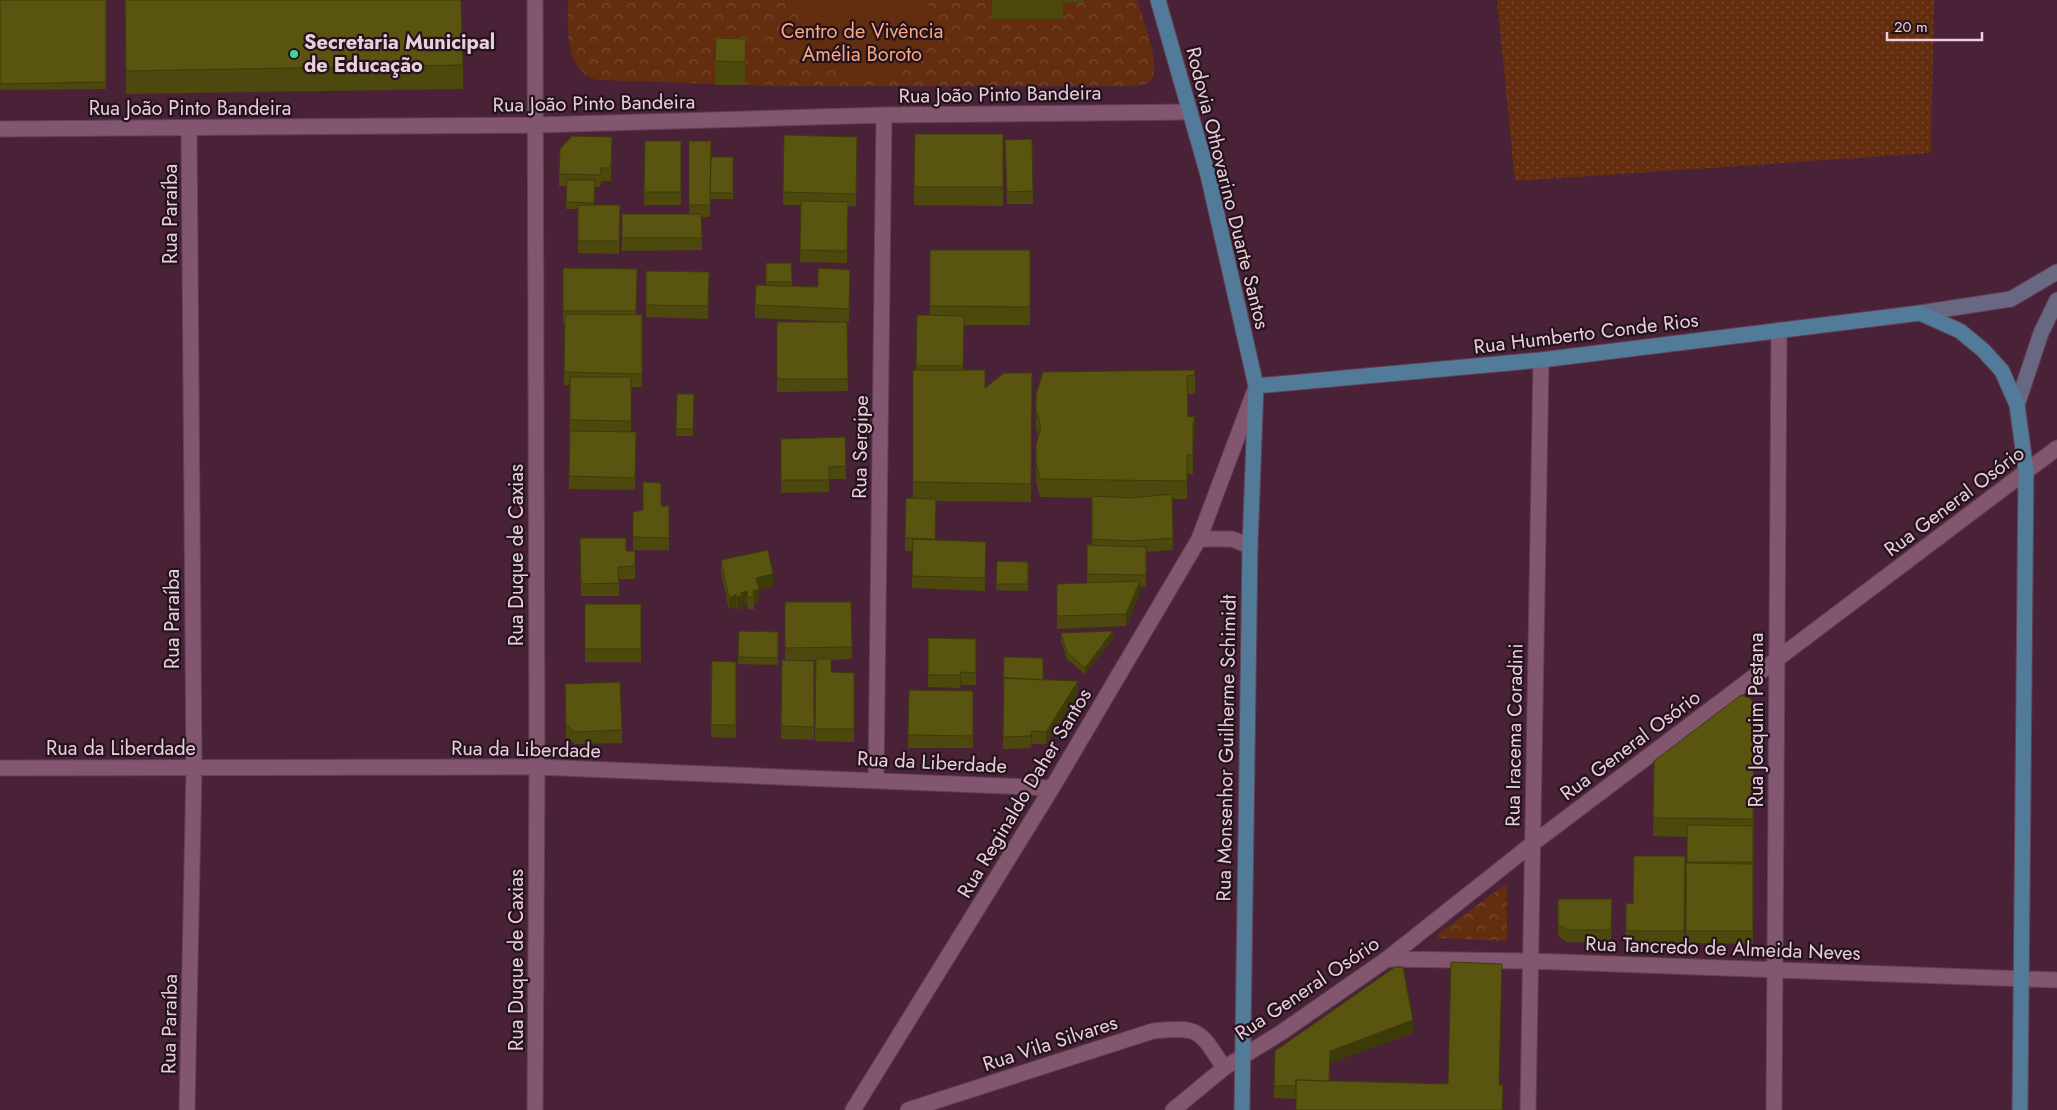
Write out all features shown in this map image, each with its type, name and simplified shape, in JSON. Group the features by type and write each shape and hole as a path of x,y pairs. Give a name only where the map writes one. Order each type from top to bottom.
{"main road":[{"name":"Rodovia Othovarino Duarte Santos","path":"1158,0 1208,175 1256,386"},
{"name":"Rua Humberto Conde Rios","path":"1256,386 1541,360 1920,313"},
{"path":"1920,313 1960,331 1983,350 2002,371 2017,405 2026,471 2020,1110"},
{"name":"Rua Monsenhor Guilherme Schimidt","path":"1242,1110 1250,546 1256,386"}],"street":[{"name":"Rua Duque de Caxias","path":"534,0 537,767 535,1110"},
{"name":"Rua João Pinto Bandeira","path":"0,129 535,125 884,115 1190,112"},
{"name":"Rua Sergipe","path":"876,779 884,115"},
{"name":"Rua Paraíba","path":"187,1110 194,768 189,128"},
{"path":"1920,313 2011,299 2057,272"},
{"path":"2017,405 2041,334 2057,300"},
{"name":"Rua Joaquim Pestana","path":"1774,1110 1779,330"},
{"name":"Rua Iracema Coradini","path":"1528,1110 1541,360"},
{"name":"Rua Reginaldo Daher Santos","path":"853,1110 1052,788 1199,539 1256,386"},
{"name":"Rua General Osório","path":"1173,1110 1224,1068 1282,1032 1387,959 1532,844 2057,448"},
{"path":"1199,539 1232,539 1250,546"},
{"name":"Rua da Liberdade","path":"0,768 537,767 876,779 1052,788"},
{"name":"Rua Tancredo de Almeida Neves","path":"1387,959 1531,961 2057,980"},
{"name":"Rua Vila Silvares","path":"908,1110 1153,1031 1181,1028 1204,1037"},
{"name":"Rua General Osório","path":"1204,1037 1224,1068"}],"green space":[{"name":"Centro de Vivência Amélia Boroto","path":"568,0 1137,0 1153,54 1153,74 1150,81 1146,84 1131,86 782,86 598,80 587,75 579,68 573,58 568,35"},
{"path":"801,0 928,0 932,26 924,49 909,67 889,79 845,74 822,52 801,52"},
{"path":"1497,0 1934,0 1931,153 1515,181"},
{"path":"1507,883 1507,941 1438,938 1438,934"}],"building":[{"path":"0,0 106,0 106,82 0,84"},
{"name":"Secretaria Municipal de Educação","path":"125,0 461,0 463,65 126,71"},
{"path":"716,38 746,39 745,62 715,61"},
{"path":"915,134 1003,134 1003,187 914,187"},
{"path":"784,135 857,137 856,194 783,192"},
{"path":"572,136 612,137 611,168 601,168 600,175 559,174 560,149"},
{"path":"1032,139 1033,191 1007,192 1005,140"},
{"path":"645,141 681,141 681,192 644,192"},
{"path":"689,141 711,141 710,205 689,205"},
{"path":"711,157 733,157 733,193 710,193"},
{"path":"567,180 595,180 594,203 566,202"},
{"path":"801,201 848,202 847,251 800,250"},
{"path":"578,205 620,205 619,241 578,241"},
{"path":"622,214 701,214 702,238 622,238"},
{"path":"930,250 1030,250 1030,307 930,306"},
{"path":"766,263 791,263 792,282 766,282"},
{"path":"563,268 637,269 636,311 563,311"},
{"path":"818,268 850,270 849,309 755,305 756,285 818,287"},
{"path":"646,271 709,272 708,306 646,305"},
{"path":"565,314 642,315 642,374 564,372"},
{"path":"917,315 964,316 963,366 916,366"},
{"path":"777,322 847,322 848,379 777,379"},
{"path":"913,370 985,370 985,388 1004,373 1032,373 1031,484 913,482"},
{"path":"1194,370 1195,375 1187,376 1188,417 1195,416 1193,424 1193,455 1187,455 1187,481 1040,479 1036,463 1036,445 1041,427 1036,409 1036,394 1043,372"},
{"path":"570,377 631,377 631,421 570,420"},
{"path":"677,394 694,394 693,429 676,429"},
{"path":"570,431 636,432 635,478 569,476"},
{"path":"845,437 846,466 829,467 829,480 781,480 781,439"},
{"path":"643,482 661,483 661,506 669,506 669,538 633,537 633,512 643,510"},
{"path":"1172,494 1173,538 1133,541 1092,539 1092,496 1132,498"},
{"path":"906,498 936,499 935,539 905,538"},
{"path":"580,538 626,538 626,551 635,551 635,566 618,567 619,583 581,584"},
{"path":"913,539 986,542 985,578 912,576"},
{"path":"1087,545 1146,547 1146,575 1087,574"},
{"path":"768,550 773,574 756,578 759,589 753,591 754,596 748,598 747,591 741,593 742,596 737,597 736,594 729,598 721,560"},
{"path":"997,561 1028,562 1028,584 996,584"},
{"path":"1140,581 1126,614 1057,616 1057,584"},
{"path":"785,602 851,602 852,647 785,648"},
{"path":"585,604 641,604 641,649 585,649"},
{"path":"739,631 778,632 778,658 738,657"},
{"path":"1113,631 1085,668 1067,653 1061,633"},
{"path":"928,638 976,639 976,673 961,672 960,675 928,675"},
{"path":"1004,657 1043,658 1043,680 1004,678 1003,683"},
{"path":"816,659 831,659 831,672 854,673 854,729 815,729"},
{"path":"782,660 814,661 814,727 781,726"},
{"path":"712,661 736,662 736,725 711,725"},
{"path":"1004,678 1078,681 1046,732 1032,731 1031,736 1003,737"},
{"path":"620,682 622,730 575,732 566,725 565,684"},
{"path":"909,690 973,691 973,736 908,735"},
{"path":"1741,695 1750,698 1754,704 1753,819 1653,818 1654,761"},
{"path":"1687,825 1753,826 1753,862 1687,862"},
{"path":"1634,856 1685,856 1684,931 1626,931 1626,903 1633,904"},
{"path":"1686,863 1753,864 1753,931 1686,931"},
{"path":"1558,899 1612,899 1611,930 1567,930 1558,924"},
{"path":"1451,962 1502,964 1499,1085 1503,1085 1502,1110 1296,1110 1296,1080 1448,1084"},
{"path":"1395,967 1403,967 1413,1020 1330,1051 1329,1081 1296,1080 1296,1086 1274,1086 1275,1051"}],"place":[{"name":"Secretaria Municipal de Educação","path":"294,54"}]}
